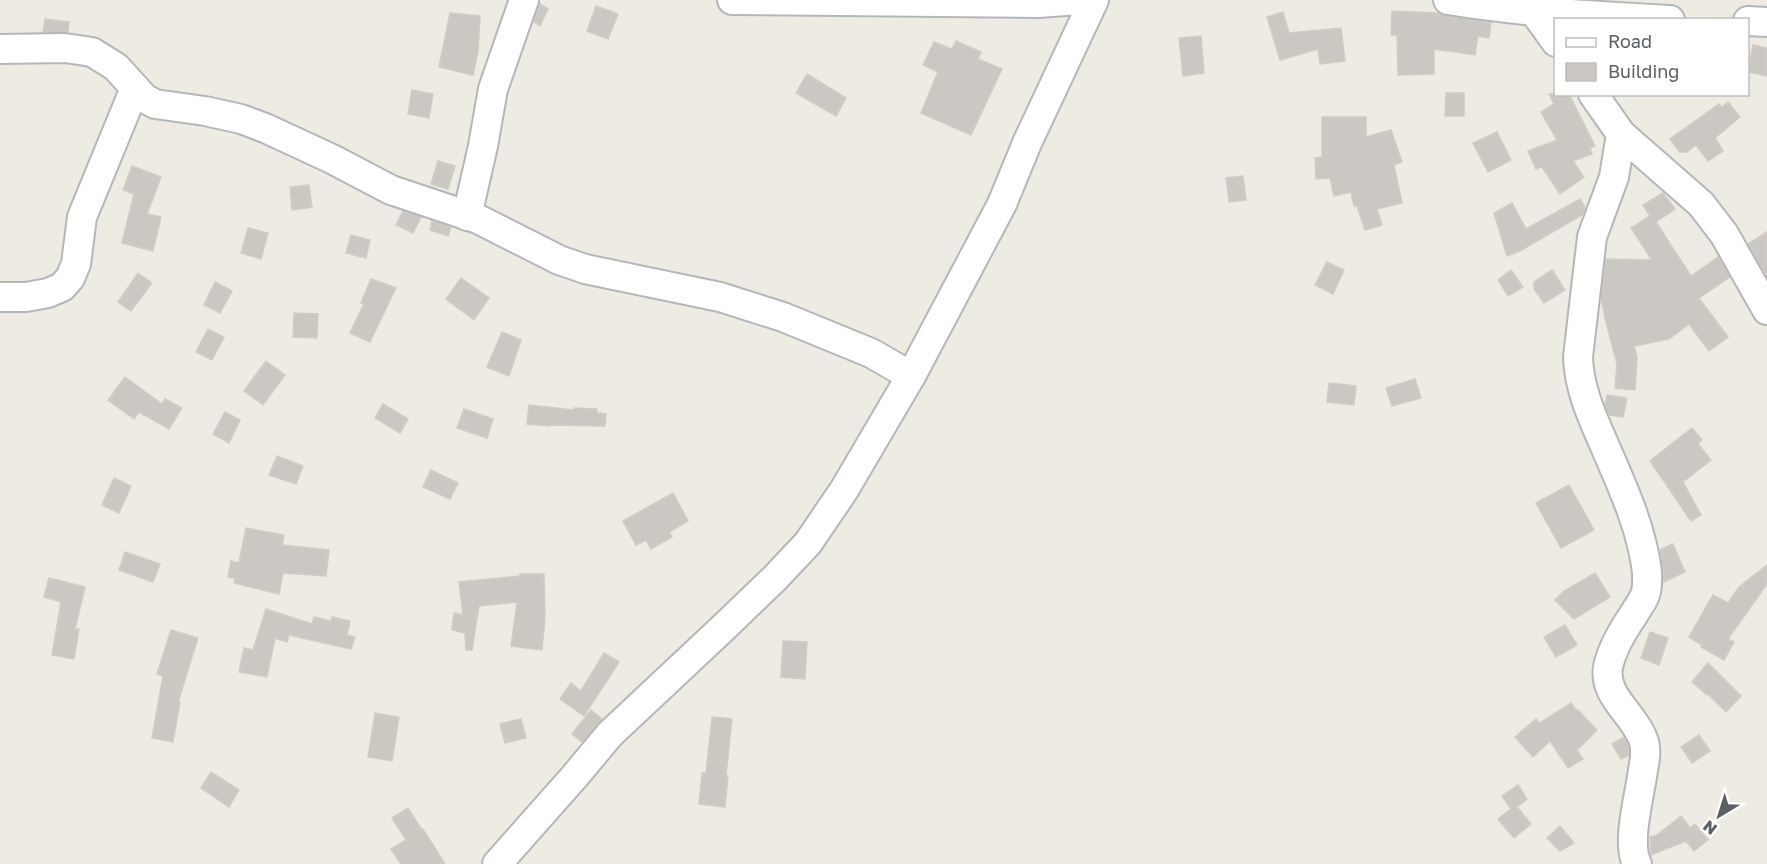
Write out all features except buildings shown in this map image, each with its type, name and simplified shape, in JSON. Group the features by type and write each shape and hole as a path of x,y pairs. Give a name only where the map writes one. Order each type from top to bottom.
{"street":[{"path":"467,216 493,88 524,0"},
{"path":"732,0 1038,3 1079,0"},
{"path":"496,864 610,734 731,621 807,543 844,490 910,376 1002,204 1027,143 1094,0"},
{"path":"1449,0 1482,6 1628,18"},
{"path":"1533,10 1554,39"},
{"path":"1749,21 1767,22"},
{"path":"0,49 64,48 92,52 116,67 144,98 155,104 232,117 265,128 391,190 478,219 550,255 585,269 720,297 783,317 871,353 910,376"},
{"path":"0,297 26,297 48,293 62,287 70,278 76,264 82,217 135,88"},
{"path":"1594,96 1621,134 1701,204 1724,234 1767,310"},
{"path":"1621,134 1614,177 1592,237 1579,364 1587,405 1634,516 1647,570 1645,595 1613,652 1607,679 1612,692 1643,738 1646,752 1633,832 1632,849 1637,864"}]}
